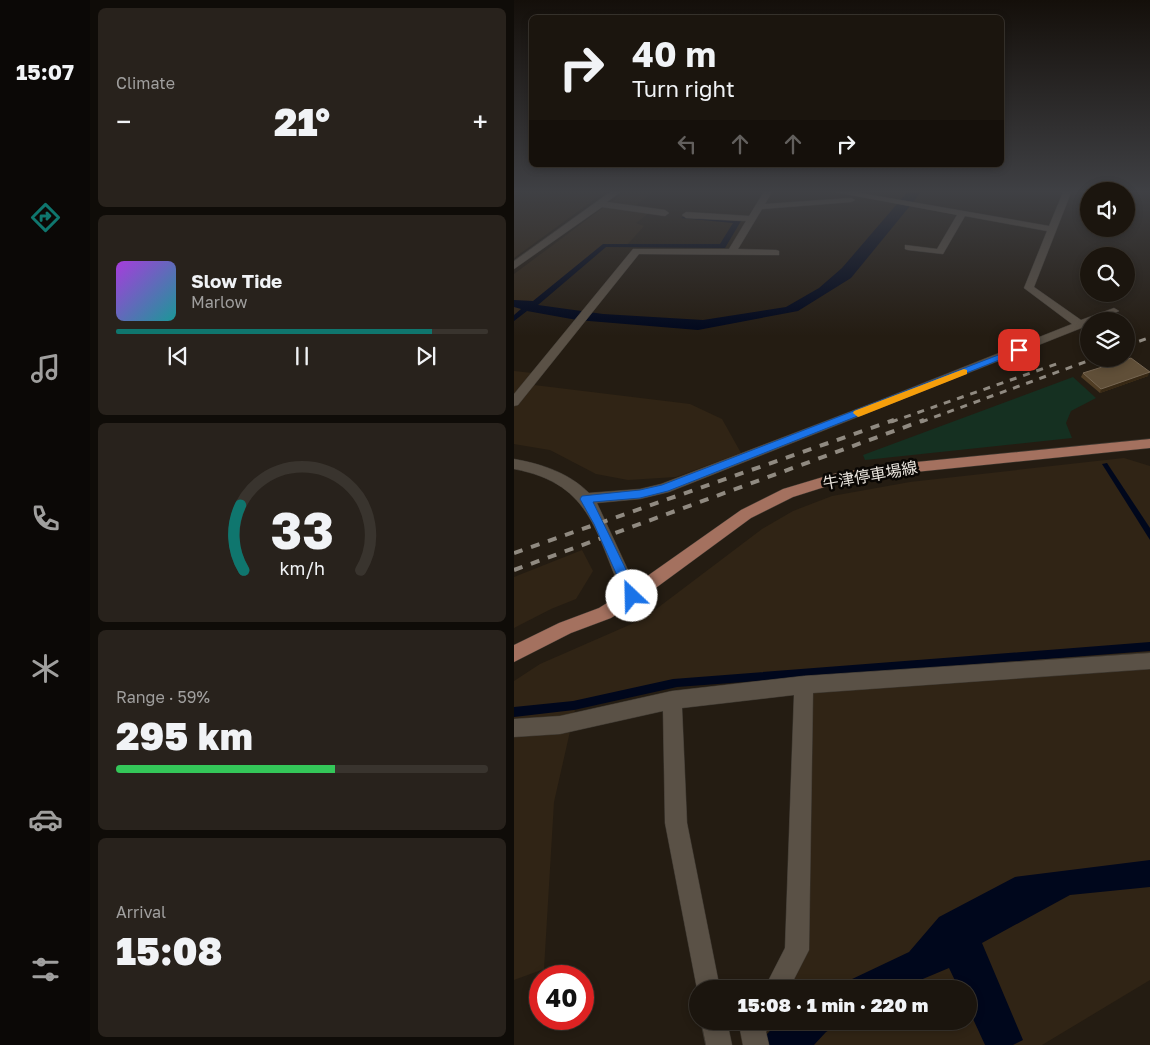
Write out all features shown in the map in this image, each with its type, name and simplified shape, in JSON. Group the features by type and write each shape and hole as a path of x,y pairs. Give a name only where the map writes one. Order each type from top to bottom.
{"main road":[{"name":"牛津停車場線","path":"514,654 565,628 605,613 632,596 746,514 788,494 833,479 895,469 1150,443"}],"street":[{"path":"514,266 552,239"},
{"path":"732,252 740,239"},
{"path":"908,247 940,252 948,239"},
{"path":"1049,239 1029,288 1079,324"},
{"path":"514,402 636,250 776,253"},
{"path":"586,499 640,494 664,488 873,408 1114,311"},
{"path":"514,464 543,471 557,477 573,487 586,499 600,524 632,596"},
{"path":"514,728 560,725 672,700 804,685 1150,661"},
{"path":"781,980 797,950 804,685"},
{"path":"672,700 676,824 706,980"},
{"path":"716,1030 718,1045"}],"shaded area":[{"path":"514,239 540,239 514,258"},
{"path":"561,239 633,239 627,245 604,246 514,318 514,274"},
{"path":"514,371 541,374 534,385 690,404 722,419 741,453 676,477 628,480 596,474 550,450 514,444"},
{"path":"1124,458 1150,466 1150,980 1042,1045 742,1045 740,1035 743,1030 977,1030 977,980 771,980 789,946 798,673 676,682 576,705 554,802 544,965 529,965 529,974 514,980 514,681 540,664 643,619 762,529 793,511 832,496 910,482"},
{"path":"582,550 593,571 576,599 551,609 514,628 514,577"}],"green space":[{"path":"1073,377 1096,398 1071,411 1066,423 1072,438 865,460 863,455"}],"water":[{"path":"723,239 730,239 725,248 606,247 538,305 603,314 703,320 786,307 819,288 842,268 867,239 883,239 851,278 798,311 698,330 577,320 527,311 514,321 514,315 521,309 514,307 514,300 533,301 603,244 720,244"},
{"path":"1107,463 1150,528 1150,540 1102,464"},
{"path":"1150,642 1150,651 677,687 574,710 514,717 514,707 573,701 673,679"},
{"path":"1150,860 1150,887 1070,895 982,943 1023,1040 1013,1045 985,1045 977,1028 977,980 955,980 949,968 920,980 850,980 909,952 939,917 1015,877"},
{"path":"771,1030 829,1030 814,1045 757,1045"}],"building":[{"path":"1135,361 1150,372 1101,389 1083,373 1102,367 1135,367"}],"railway":[{"path":"1135,343 1151,337"},
{"path":"891,422 1062,362"},
{"path":"921,422 1080,364"},
{"path":"514,553 894,420"},
{"path":"514,570 924,420"}],"slow traffic":[{"path":"858,413 964,372"}],"route":[{"path":"632,596 600,524 586,499 610,495 640,494 664,488 1019,350"}]}
